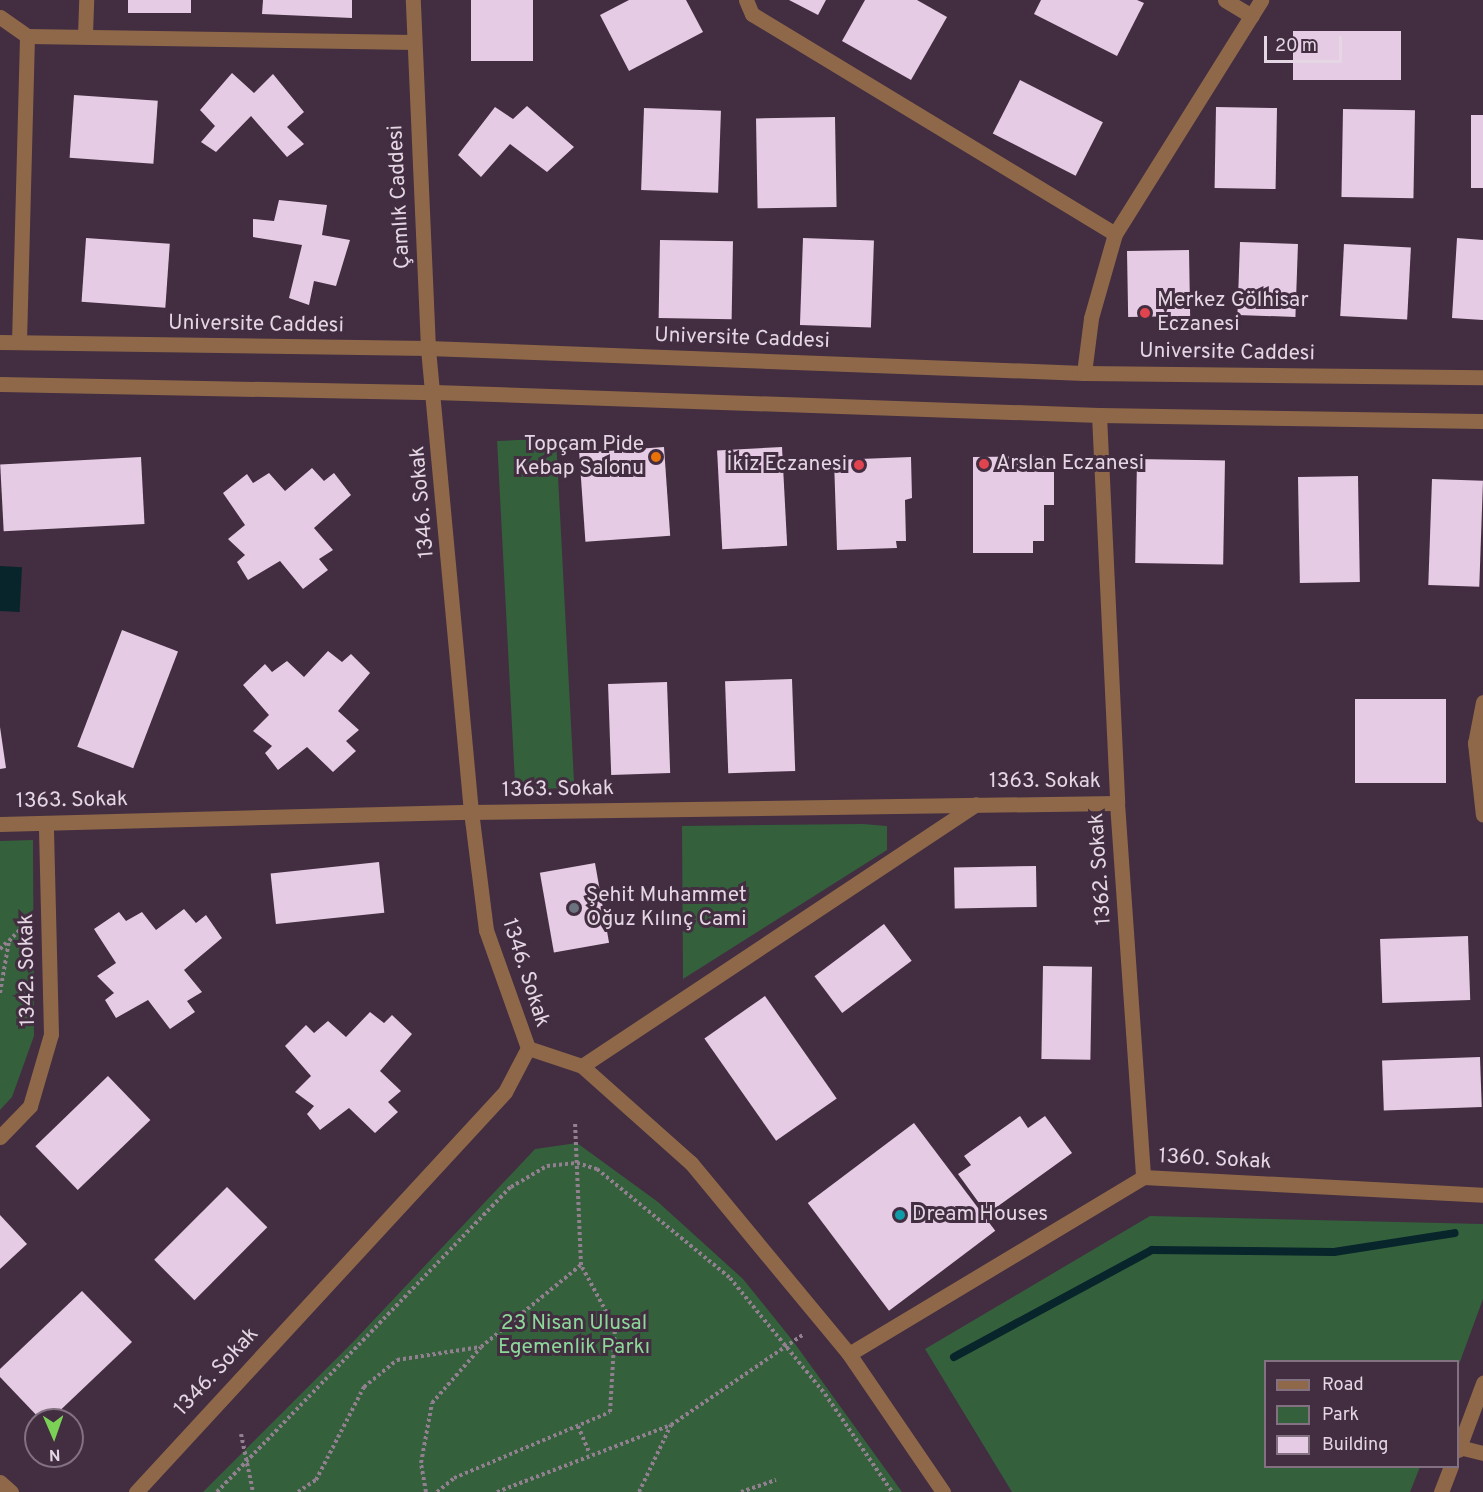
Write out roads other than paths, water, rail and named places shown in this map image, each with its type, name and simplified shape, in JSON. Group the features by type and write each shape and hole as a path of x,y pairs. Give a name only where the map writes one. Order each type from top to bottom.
{"street":[{"path":"85,35 86,0"},
{"name":"Çamlık Caddesi","path":"413,0 428,348 434,392"},
{"path":"746,0 752,14 1114,234"},
{"path":"1225,0 1252,16"},
{"path":"1084,373 1091,318 1114,234 1261,0"},
{"path":"0,17 27,36 85,35 414,42"},
{"path":"19,342 27,36"},
{"name":"Universite Caddesi","path":"0,342 428,348 1084,373 1483,377"},
{"path":"0,384 434,392 1099,415 1483,421"},
{"name":"1346. Sokak","path":"136,1492 504,1092 528,1048 486,930 471,812 434,392"},
{"name":"1362. Sokak","path":"1099,415 1118,803 1143,1177"},
{"path":"1483,702 1475,743 1483,815"},
{"name":"1363. Sokak","path":"0,824 471,812 1118,803"},
{"path":"582,1066 976,804"},
{"name":"1342. Sokak","path":"0,1137 30,1106 51,1034 46,823"},
{"path":"528,1048 582,1066 691,1163 849,1354 943,1492"},
{"name":"1360. Sokak","path":"849,1354 1143,1177 1483,1195"},
{"path":"1459,1445 1483,1383"},
{"path":"1459,1448 1483,1453"},
{"path":"1441,1492 1451,1468"},
{"path":"0,1482 11,1492"}],"waterway":[{"path":"954,1357 1152,1250 1334,1252 1455,1233"}],"place":[{"name":"Merkez Gölhisar Eczanesi","path":"1145,313"},
{"name":"Topçam Pide Kebap Salonu","path":"656,457"},
{"name":"Arslan Eczanesi","path":"984,464"},
{"name":"İkiz Eczanesi","path":"859,465"},
{"name":"Şehit Muhammet Oğuz Kılınç Cami","path":"574,908"},
{"name":"Dream Houses","path":"900,1215"}],"park label":[{"name":"23 Nisan Ulusal Egemenlik Parkı","path":"574,1336"}]}
